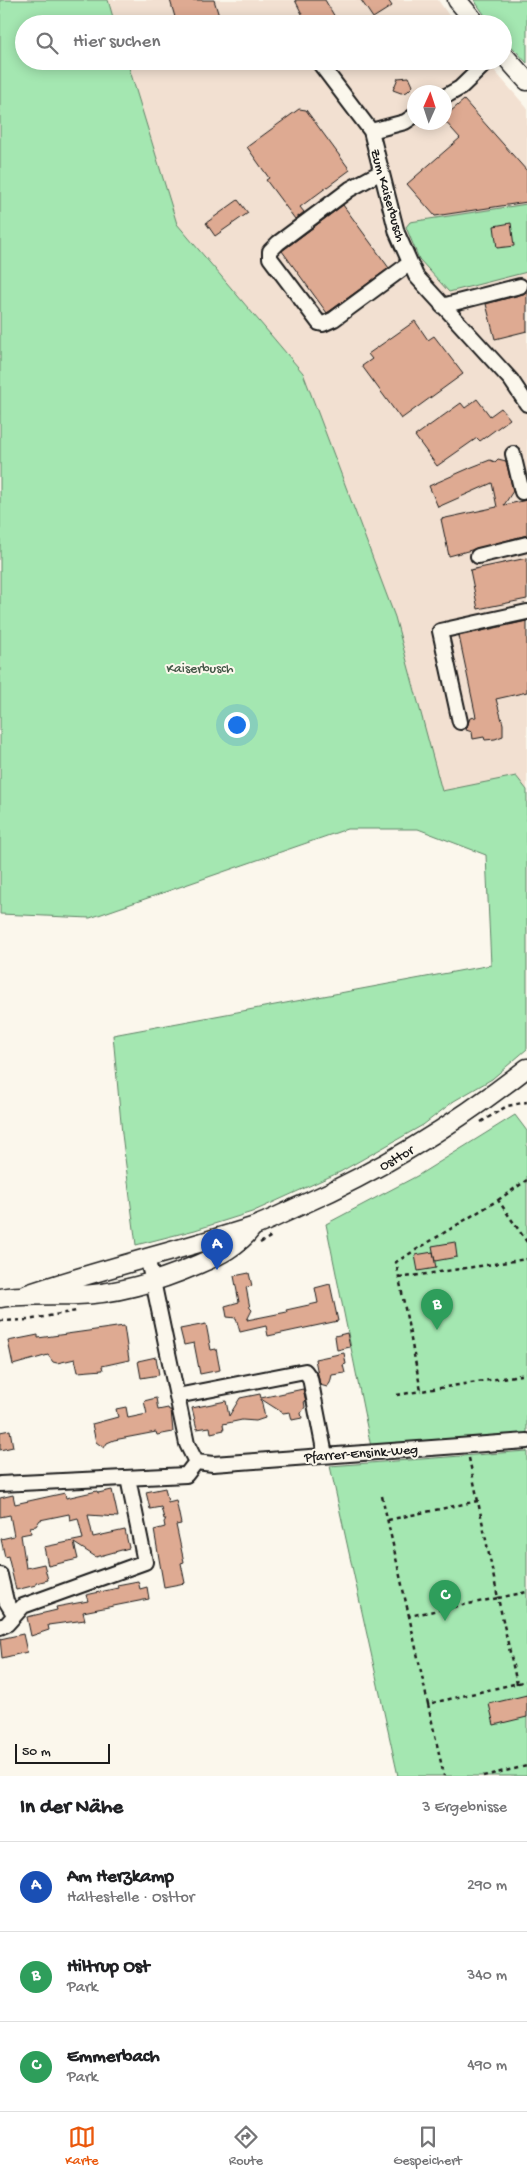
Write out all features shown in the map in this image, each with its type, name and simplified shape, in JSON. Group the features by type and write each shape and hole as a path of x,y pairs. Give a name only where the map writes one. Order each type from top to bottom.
{"main road":[{"path":"457,0 470,15"},
{"path":"512,64 527,81"},
{"name":"Osttor","path":"27,1294 88,1274 254,1226 342,1187 410,1149 478,1107 527,1068"},
{"name":"Osttor","path":"0,1298 27,1294 92,1294 169,1277 213,1258 241,1242 254,1226"}],"street":[{"name":"Zum Kaiserbusch","path":"327,70 371,131 397,233 416,276 511,380 527,404"},
{"path":"452,93 479,70"},
{"name":"Zum Kaiserbusch","path":"371,131 407,121"},
{"path":"381,172 350,189 278,243 270,252 270,258 319,323 323,324 334,319 410,263"},
{"path":"442,306 520,286"},
{"path":"513,454 522,492 527,490"},
{"path":"478,556 527,544"},
{"path":"460,722 440,631 527,612"},
{"path":"0,1484 186,1475 196,1462 187,1444 154,1281 147,1258"},
{"path":"177,1396 306,1371 310,1378 325,1455"},
{"name":"Pfarrer-Ensink-Weg","path":"196,1462 213,1464 527,1441"},
{"path":"0,1626 7,1624 23,1606 145,1562 128,1478"},
{"path":"0,1575 6,1601 14,1614"}],"path":[{"path":"421,1391 396,1262 498,1200 527,1180"},
{"path":"498,1200 527,1242"},
{"path":"399,1278 527,1259"},
{"path":"397,1395 527,1374"},
{"path":"466,1445 517,1684"},
{"path":"382,1496 444,1776"},
{"path":"388,1520 478,1501"},
{"path":"409,1616 527,1592"},
{"path":"428,1704 527,1681"},
{"path":"483,1776 527,1766"}],"shaded area":[{"path":"108,0 438,0 449,15 112,15"},
{"path":"130,70 494,70 527,108 527,790 516,776 442,792 395,617 303,373 177,224"}],"green space":[{"name":"Kaiserbusch","path":"0,0 108,0 112,15 15,15 15,70 130,70 177,224 303,373 395,617 442,791 516,776 527,790 527,1049 492,1079 454,1101 423,1125 340,1172 252,1212 195,1230 136,1245 122,1134 113,1035 491,965 486,855 418,829 347,829 90,918 0,914"},
{"path":"474,0 527,0 527,63 512,47 512,15 485,15"},
{"path":"527,204 527,272 449,292 419,259 406,227 410,222"},
{"path":"515,1115 527,1131 527,1436 371,1447 326,1224 417,1176"},
{"path":"527,1451 527,1776 398,1776 330,1466"}],"building":[{"path":"170,0 214,0 219,15 174,15"},
{"path":"295,0 325,0 334,15 302,15"},
{"path":"361,0 388,0 392,6 378,15 371,15"},
{"path":"409,77 413,85 407,85 407,92 401,93 393,90 398,78"},
{"path":"464,100 527,171 527,202 435,216 407,184 460,138 452,129 452,110"},
{"path":"299,109 306,110 350,170 300,207 304,212 295,219 266,180 269,178 247,147"},
{"path":"238,200 248,213 215,236 206,223"},
{"path":"343,205 389,268 327,313 282,251"},
{"path":"511,223 514,246 497,248 494,226"},
{"path":"527,293 527,331 495,339 486,304"},
{"path":"415,321 428,340 434,336 463,374 401,419 362,366 372,359 368,354"},
{"path":"477,399 490,416 501,408 510,419 480,441 477,438 437,466 415,436 461,403 465,408"},
{"path":"498,459 506,461 513,491 504,505 527,500 527,535 449,556 441,519 497,507 492,483 438,507 429,486 472,467 490,460 495,462"},
{"path":"527,558 527,599 478,609 470,570"},
{"path":"527,621 527,692 496,699 503,724 503,736 485,740 484,737 473,739 472,732 466,730 470,718 476,717 459,636"},
{"path":"455,1242 457,1257 435,1261 432,1246"},
{"path":"433,1252 436,1268 418,1271 415,1255"},
{"path":"249,1273 252,1286 246,1287 252,1310 247,1320 287,1312 286,1310 318,1303 315,1288 330,1284 338,1321 268,1336 266,1326 240,1332 236,1318 227,1317 225,1306 239,1302 234,1276"},
{"path":"206,1324 211,1350 216,1349 220,1370 200,1374 194,1343 184,1345 180,1329"},
{"path":"124,1326 129,1360 102,1366 103,1370 78,1372 75,1359 57,1363 53,1362 48,1355 13,1365 8,1341 38,1335 38,1338"},
{"path":"347,1333 350,1347 337,1350 335,1336"},
{"path":"344,1353 346,1364 343,1365 345,1373 332,1375 327,1387 320,1385 315,1359"},
{"path":"156,1357 159,1375 141,1378 138,1361"},
{"path":"303,1389 306,1401 304,1401 305,1407 301,1413 302,1418 292,1420 290,1412 283,1413 261,1399 265,1418 256,1421 242,1420 223,1424 224,1430 211,1433 210,1427 197,1429 192,1408 226,1401 229,1416 240,1398 260,1394 261,1398"},
{"path":"156,1398 158,1410 168,1408 171,1410 173,1432 157,1435 156,1432 114,1440 107,1443 104,1448 96,1442 92,1424 118,1417 116,1409 126,1407 128,1418 147,1414 144,1401"},
{"path":"10,1430 13,1447 0,1450 0,1432"},
{"path":"165,1488 168,1502 176,1500 181,1524 176,1525 184,1562 181,1563 185,1583 164,1587 154,1530 165,1527 164,1522 166,1519 164,1519 161,1507 150,1509 146,1492"},
{"path":"112,1490 118,1517 88,1515 93,1537 125,1530 129,1548 96,1557 74,1543 78,1559 48,1566 44,1547 83,1539 78,1518 70,1520 69,1514 40,1520 36,1526 30,1527 31,1533 21,1535 26,1568 44,1564 48,1580 16,1590 8,1556 5,1557 1,1539 14,1536 10,1515 0,1517 0,1498 13,1495 15,1504 65,1493 66,1498 97,1491 98,1493"},
{"path":"138,1581 140,1589 147,1587 149,1599 83,1612 85,1620 48,1625 49,1630 31,1636 27,1617 57,1610 56,1607 88,1601 86,1595 118,1588 117,1585"},
{"path":"23,1634 27,1652 2,1658 0,1639"},
{"path":"527,1695 527,1717 494,1725 489,1704"}],"place":[{"name":"Am Herzkamp","path":"217,1270"},
{"name":"Hiltrup Ost","path":"437,1330"},
{"name":"Emmerbach","path":"445,1621"}]}
